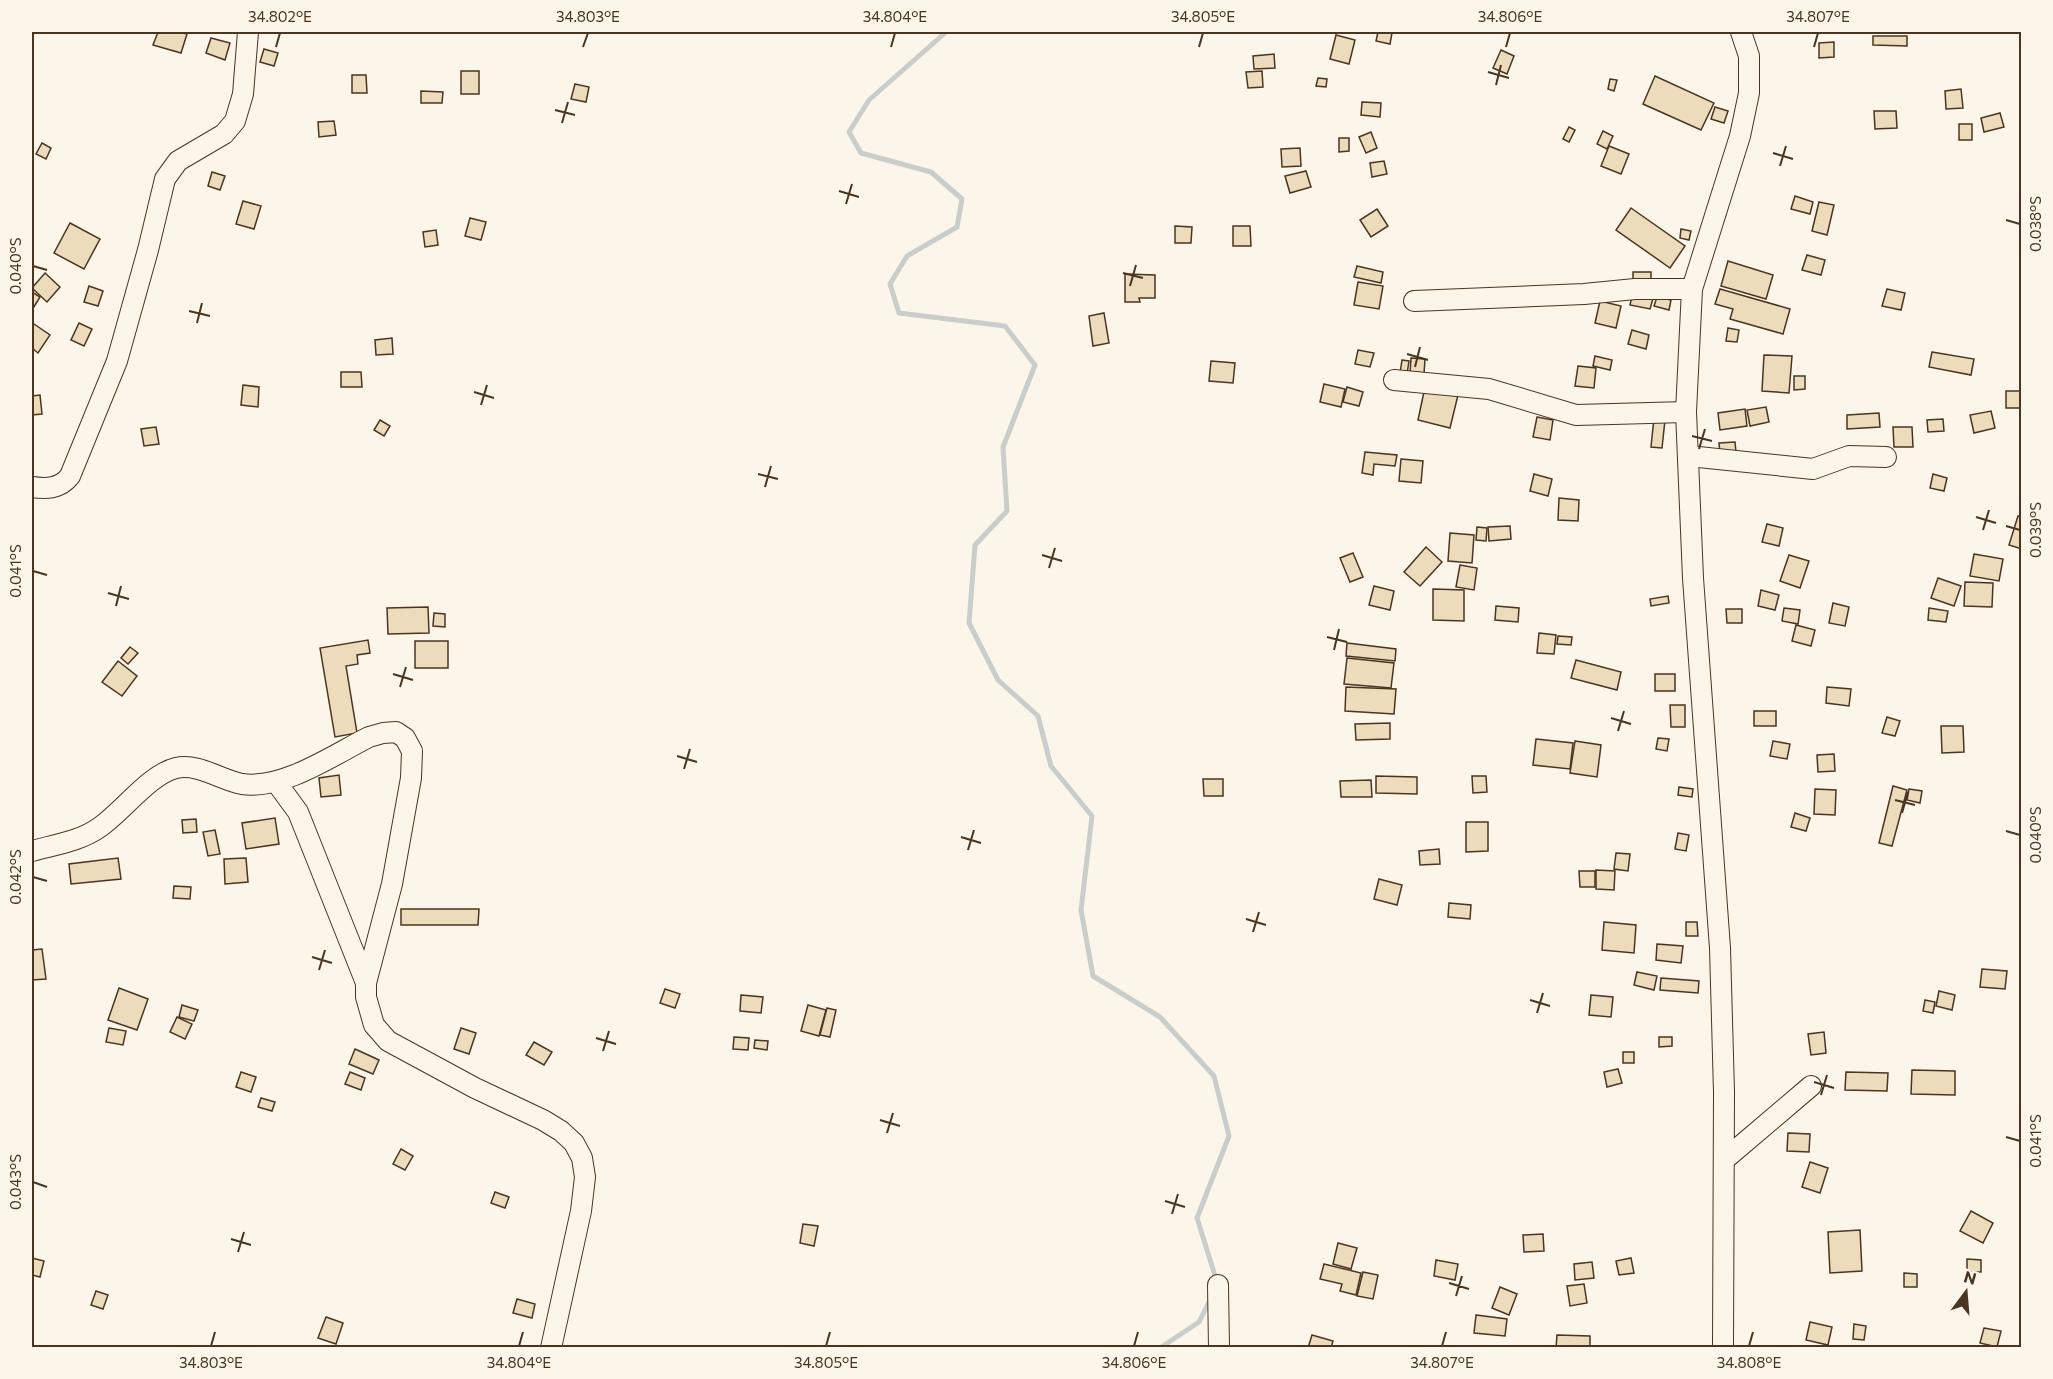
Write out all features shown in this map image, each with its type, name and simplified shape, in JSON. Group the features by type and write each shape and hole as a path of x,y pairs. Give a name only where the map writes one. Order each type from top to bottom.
{"street":[{"path":"32,487 55,487 65,483 70,476 117,361 165,179 178,161 224,134 235,121 243,94 248,32"},
{"path":"1723,1347 1724,1092 1720,948 1694,590 1686,412 1692,289 1740,136 1749,93 1749,56 1741,32"},
{"path":"1414,301 1584,294 1635,289 1692,289"},
{"path":"1394,380 1489,388 1576,415 1686,412"},
{"path":"1689,456 1814,469 1849,456 1886,457"},
{"path":"32,851 80,838 100,827 159,777 176,768 190,767 244,784 266,784 284,780 369,737 396,732 405,738 412,750 411,778 392,884 366,983 366,997 374,1025 388,1041 475,1088 543,1120 561,1131 574,1143 582,1158 585,1177 581,1211 552,1347"},
{"path":"276,782 298,812 366,983"},
{"path":"1724,1160 1812,1086"},
{"path":"1218,1285 1219,1347"}],"building":[{"path":"158,32 187,34 181,53 153,45"},
{"path":"1378,32 1392,33 1390,44 1376,41"},
{"path":"1336,35 1355,40 1349,64 1330,59"},
{"path":"1873,36 1907,36 1907,46 1873,45"},
{"path":"211,38 230,43 225,60 206,53"},
{"path":"1834,42 1834,57 1819,58 1819,43"},
{"path":"264,49 278,53 274,66 260,62"},
{"path":"1501,50 1514,56 1507,74 1493,68"},
{"path":"1274,54 1275,68 1254,69 1253,56"},
{"path":"461,71 479,71 479,94 461,94"},
{"path":"1262,71 1263,87 1248,88 1246,72"},
{"path":"352,75 366,75 367,93 352,93"},
{"path":"1655,76 1714,103 1701,130 1643,104"},
{"path":"1318,78 1327,79 1326,87 1316,86"},
{"path":"1610,79 1617,80 1614,91 1608,89"},
{"path":"575,84 589,87 586,102 571,99"},
{"path":"1961,89 1963,108 1946,109 1945,91"},
{"path":"421,91 443,92 442,103 421,103"},
{"path":"1362,102 1381,103 1380,117 1361,115"},
{"path":"1715,107 1728,111 1724,123 1711,119"},
{"path":"1874,111 1896,111 1897,128 1875,129"},
{"path":"2000,113 2004,127 1984,132 1981,118"},
{"path":"334,121 336,135 319,137 318,122"},
{"path":"1959,124 1972,124 1972,140 1959,140"},
{"path":"1569,127 1575,130 1569,142 1563,139"},
{"path":"1603,131 1613,136 1607,149 1597,144"},
{"path":"1371,132 1377,148 1366,153 1359,137"},
{"path":"1339,138 1349,138 1349,151 1339,152"},
{"path":"42,143 51,148 46,159 36,154"},
{"path":"1609,146 1629,154 1621,174 1601,166"},
{"path":"1300,148 1301,166 1282,167 1281,149"},
{"path":"1384,161 1387,174 1372,177 1370,163"},
{"path":"1306,171 1311,187 1290,193 1285,176"},
{"path":"212,172 225,176 220,190 208,186"},
{"path":"1795,196 1813,202 1810,214 1791,209"},
{"path":"243,201 261,206 254,229 236,224"},
{"path":"1819,202 1834,205 1827,235 1812,231"},
{"path":"1631,208 1685,246 1670,268 1616,230"},
{"path":"1377,209 1388,226 1371,237 1360,220"},
{"path":"470,218 486,222 481,240 465,236"},
{"path":"70,223 100,239 84,269 54,253"},
{"path":"1175,226 1192,227 1191,243 1175,243"},
{"path":"1233,226 1250,226 1251,246 1233,246"},
{"path":"1681,229 1691,231 1689,240 1680,238"},
{"path":"436,230 438,245 425,247 423,232"},
{"path":"1807,255 1825,260 1821,275 1802,270"},
{"path":"1728,261 1773,275 1766,299 1721,286"},
{"path":"1357,266 1383,272 1381,283 1354,277"},
{"path":"1633,272 1651,272 1651,283 1633,283"},
{"path":"45,273 60,287 47,302 32,288"},
{"path":"1125,274 1155,275 1155,298 1139,298 1140,302 1125,302"},
{"path":"1358,282 1383,286 1379,309 1354,305"},
{"path":"89,286 103,291 98,306 84,302"},
{"path":"1720,289 1790,309 1783,334 1730,319 1733,309 1715,304"},
{"path":"1887,289 1905,293 1901,310 1882,306"},
{"path":"1633,291 1654,295 1650,309 1630,305"},
{"path":"32,292 40,297 32,310"},
{"path":"1657,297 1671,300 1669,310 1654,306"},
{"path":"1600,301 1621,306 1616,328 1595,323"},
{"path":"1104,313 1109,343 1093,346 1089,316"},
{"path":"79,323 92,329 84,346 71,340"},
{"path":"34,324 50,335 38,353 32,348"},
{"path":"1728,328 1739,330 1737,342 1726,341"},
{"path":"1632,330 1649,335 1646,349 1628,344"},
{"path":"392,338 393,354 376,355 375,340"},
{"path":"1358,350 1374,353 1370,367 1355,364"},
{"path":"1932,352 1974,359 1971,375 1929,367"},
{"path":"1764,355 1792,356 1789,393 1762,391"},
{"path":"1595,356 1612,360 1610,370 1593,366"},
{"path":"1411,358 1425,359 1424,374 1410,373"},
{"path":"1402,360 1409,361 1407,374 1400,373"},
{"path":"1211,361 1235,363 1233,383 1209,381"},
{"path":"1578,366 1596,368 1594,388 1575,386"},
{"path":"341,372 361,372 362,387 341,387"},
{"path":"1794,376 1805,376 1805,389 1794,390"},
{"path":"1324,384 1345,389 1341,407 1320,402"},
{"path":"243,385 259,387 258,407 241,405"},
{"path":"1347,387 1363,392 1359,406 1343,402"},
{"path":"1425,387 1458,395 1450,428 1418,420"},
{"path":"2006,391 2022,391 2022,408 2006,408"},
{"path":"40,395 42,414 32,415 32,396"},
{"path":"1766,407 1769,422 1750,426 1747,410"},
{"path":"1745,409 1747,426 1720,430 1718,413"},
{"path":"1991,411 1995,428 1974,433 1970,415"},
{"path":"1879,413 1880,427 1847,429 1847,415"},
{"path":"1537,417 1553,420 1550,440 1533,437"},
{"path":"1654,418 1665,420 1662,448 1651,447"},
{"path":"1943,419 1944,431 1928,432 1927,420"},
{"path":"380,420 390,426 384,436 374,430"},
{"path":"156,427 159,444 144,446 141,429"},
{"path":"1893,427 1912,427 1913,447 1894,447"},
{"path":"1735,442 1736,452 1720,453 1719,443"},
{"path":"1365,452 1397,455 1395,466 1374,464 1373,475 1362,473"},
{"path":"1401,459 1423,461 1421,483 1399,481"},
{"path":"1534,474 1552,479 1548,496 1530,491"},
{"path":"1933,474 1947,478 1944,491 1930,488"},
{"path":"1559,498 1579,500 1578,521 1558,520"},
{"path":"2018,516 2022,517 2022,549 2009,545"},
{"path":"1767,524 1783,528 1779,546 1762,542"},
{"path":"1510,526 1511,539 1489,541 1488,527"},
{"path":"1477,527 1487,528 1486,541 1476,540"},
{"path":"1450,533 1474,535 1472,563 1448,561"},
{"path":"1426,547 1442,562 1420,586 1404,572"},
{"path":"1353,553 1363,577 1350,582 1340,558"},
{"path":"1974,554 2003,559 1999,581 1970,576"},
{"path":"1789,555 1809,561 1800,588 1780,581"},
{"path":"1460,565 1477,568 1474,590 1456,587"},
{"path":"1938,578 1961,586 1954,606 1931,598"},
{"path":"1965,582 1993,583 1992,607 1964,606"},
{"path":"1374,586 1394,591 1390,610 1369,605"},
{"path":"1433,589 1464,590 1464,621 1433,620"},
{"path":"1761,590 1779,595 1775,610 1758,606"},
{"path":"1668,596 1669,603 1651,606 1650,599"},
{"path":"1833,603 1849,607 1845,626 1829,623"},
{"path":"1496,606 1519,608 1518,622 1495,620"},
{"path":"428,607 429,633 388,634 387,608"},
{"path":"1784,608 1800,610 1798,624 1782,621"},
{"path":"1929,608 1948,611 1946,622 1928,620"},
{"path":"1726,609 1742,609 1742,623 1727,623"},
{"path":"434,613 445,614 445,627 433,626"},
{"path":"1796,625 1815,630 1811,646 1792,641"},
{"path":"1539,633 1556,635 1554,654 1537,653"},
{"path":"1558,636 1572,637 1571,645 1557,644"},
{"path":"368,640 370,653 357,655 358,664 346,666 357,733 335,737 320,648"},
{"path":"415,641 448,641 448,668 415,668"},
{"path":"1347,643 1396,649 1395,661 1346,656"},
{"path":"130,647 138,653 128,664 121,658"},
{"path":"1347,658 1394,663 1391,688 1344,684"},
{"path":"1576,660 1621,672 1617,690 1571,678"},
{"path":"118,661 137,676 122,696 102,682"},
{"path":"1655,674 1675,674 1675,691 1655,691"},
{"path":"1346,687 1396,689 1394,714 1345,711"},
{"path":"1827,687 1851,689 1849,706 1826,703"},
{"path":"1670,705 1685,705 1685,727 1671,727"},
{"path":"1754,711 1776,711 1776,726 1754,726"},
{"path":"1887,717 1900,721 1895,736 1882,733"},
{"path":"1390,723 1390,739 1356,740 1355,724"},
{"path":"1941,726 1963,726 1964,752 1942,753"},
{"path":"1658,738 1669,739 1667,751 1656,749"},
{"path":"1536,739 1573,743 1570,769 1533,765"},
{"path":"1575,741 1601,745 1597,777 1570,773"},
{"path":"1773,741 1790,744 1787,759 1770,756"},
{"path":"1834,754 1835,771 1818,772 1817,755"},
{"path":"339,775 341,795 321,797 319,778"},
{"path":"1376,776 1417,777 1417,794 1376,793"},
{"path":"1472,776 1486,776 1487,792 1473,793"},
{"path":"1203,779 1223,779 1223,796 1204,796"},
{"path":"1371,780 1372,797 1341,797 1340,781"},
{"path":"1893,786 1907,790 1892,846 1879,843"},
{"path":"1679,787 1693,789 1692,797 1678,795"},
{"path":"1815,789 1836,790 1835,815 1814,814"},
{"path":"1909,789 1922,791 1920,803 1907,800"},
{"path":"1795,813 1810,818 1806,831 1791,827"},
{"path":"275,818 279,844 246,849 242,823"},
{"path":"196,819 197,832 183,833 182,820"},
{"path":"1466,822 1488,822 1488,851 1466,852"},
{"path":"215,830 220,854 208,856 203,832"},
{"path":"1678,833 1689,835 1686,851 1675,849"},
{"path":"1439,849 1440,864 1420,865 1419,851"},
{"path":"1616,853 1630,854 1628,871 1614,869"},
{"path":"118,858 121,879 71,884 69,864"},
{"path":"246,858 248,882 225,884 224,859"},
{"path":"1596,870 1615,871 1614,890 1596,889"},
{"path":"1579,871 1595,871 1595,887 1580,887"},
{"path":"1379,879 1402,885 1397,905 1374,899"},
{"path":"174,886 191,887 190,899 173,898"},
{"path":"1449,903 1471,905 1470,919 1448,917"},
{"path":"401,909 479,909 478,925 401,925"},
{"path":"1604,922 1636,925 1634,953 1602,950"},
{"path":"1686,922 1697,922 1698,936 1686,936"},
{"path":"1657,944 1683,946 1681,963 1656,960"},
{"path":"42,949 46,979 32,980 32,950"},
{"path":"1982,969 2007,971 2005,989 1980,987"},
{"path":"1637,972 1657,976 1654,990 1634,985"},
{"path":"1661,978 1699,981 1698,993 1660,990"},
{"path":"119,988 148,999 137,1030 108,1020"},
{"path":"665,989 680,994 675,1008 660,1003"},
{"path":"1939,991 1955,995 1952,1010 1936,1006"},
{"path":"741,995 763,997 761,1013 740,1011"},
{"path":"1591,995 1613,997 1611,1017 1589,1015"},
{"path":"1925,1000 1935,1002 1933,1013 1923,1011"},
{"path":"182,1005 198,1010 194,1021 179,1017"},
{"path":"808,1005 826,1010 819,1036 801,1031"},
{"path":"827,1008 836,1010 830,1037 820,1035"},
{"path":"177,1017 192,1024 185,1039 170,1032"},
{"path":"109,1028 126,1031 123,1045 106,1042"},
{"path":"461,1028 476,1033 469,1054 454,1049"},
{"path":"1824,1032 1826,1053 1811,1055 1808,1034"},
{"path":"734,1037 749,1038 748,1050 733,1049"},
{"path":"1659,1037 1672,1037 1672,1046 1659,1047"},
{"path":"755,1040 768,1041 767,1050 754,1048"},
{"path":"534,1042 552,1052 544,1065 526,1055"},
{"path":"355,1049 379,1060 373,1074 349,1064"},
{"path":"1623,1052 1634,1052 1634,1063 1623,1063"},
{"path":"1618,1069 1622,1083 1607,1087 1604,1072"},
{"path":"1912,1070 1955,1071 1955,1095 1911,1094"},
{"path":"241,1072 256,1077 251,1092 236,1087"},
{"path":"350,1072 365,1078 361,1090 345,1084"},
{"path":"1846,1072 1888,1073 1887,1091 1845,1090"},
{"path":"261,1098 275,1102 272,1111 258,1107"},
{"path":"1788,1133 1810,1134 1809,1152 1787,1151"},
{"path":"401,1149 413,1156 405,1170 393,1164"},
{"path":"1810,1162 1828,1168 1820,1193 1802,1187"},
{"path":"495,1192 509,1197 505,1208 491,1203"},
{"path":"1971,1211 1993,1223 1983,1243 1960,1231"},
{"path":"803,1224 818,1226 814,1246 800,1243"},
{"path":"1860,1230 1862,1271 1830,1273 1828,1232"},
{"path":"1543,1234 1544,1251 1524,1252 1523,1235"},
{"path":"1338,1243 1357,1248 1351,1269 1333,1264"},
{"path":"32,1258 44,1261 40,1277 32,1275"},
{"path":"1631,1258 1634,1273 1619,1275 1616,1261"},
{"path":"1967,1259 1981,1260 1981,1272 1967,1272"},
{"path":"1436,1260 1458,1264 1455,1280 1434,1276"},
{"path":"1592,1262 1594,1278 1575,1280 1574,1264"},
{"path":"1324,1264 1361,1273 1356,1295 1340,1291 1342,1284 1320,1279"},
{"path":"1363,1272 1378,1275 1373,1299 1357,1296"},
{"path":"1904,1273 1917,1274 1917,1287 1904,1287"},
{"path":"1584,1284 1587,1303 1570,1306 1567,1286"},
{"path":"1500,1287 1517,1294 1509,1315 1492,1308"},
{"path":"96,1291 108,1295 103,1309 91,1305"},
{"path":"517,1299 535,1304 532,1318 513,1313"},
{"path":"1476,1315 1507,1319 1505,1336 1474,1333"},
{"path":"326,1317 343,1323 336,1344 318,1338"},
{"path":"1810,1322 1832,1327 1828,1345 1806,1340"},
{"path":"1854,1324 1866,1326 1864,1340 1853,1339"},
{"path":"1984,1328 2001,1331 1997,1347 1980,1343"},
{"path":"1312,1335 1333,1341 1331,1348 1308,1348"},
{"path":"1557,1335 1590,1336 1590,1348 1556,1348"}],"waterway":[{"path":"946,32 869,100 849,132 861,153 931,172 962,199 957,227 907,256 890,284 899,313 1005,326 1035,365 1003,447 1007,511 975,545 969,623 998,680 1038,716 1051,766 1092,816 1081,910 1093,976 1160,1017 1214,1076 1229,1136 1197,1218 1217,1282"},
{"path":"1160,1348 1199,1322 1211,1298"}]}
